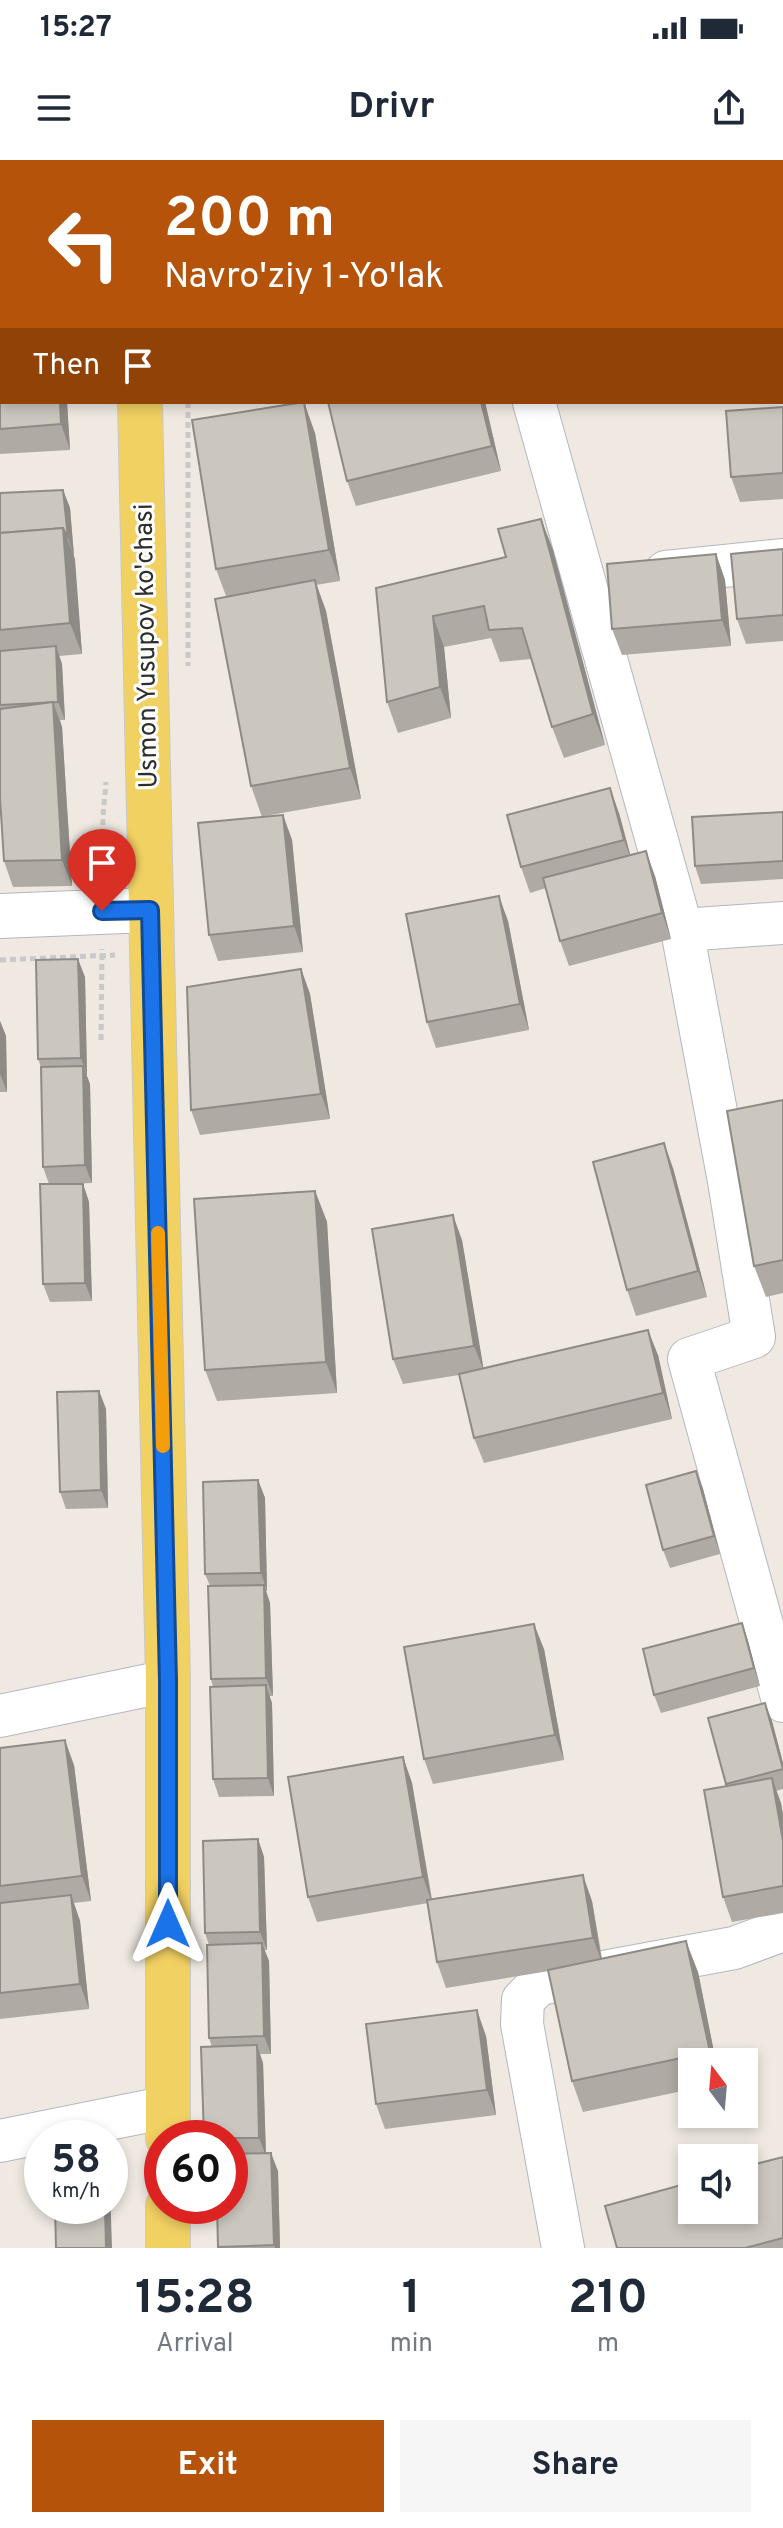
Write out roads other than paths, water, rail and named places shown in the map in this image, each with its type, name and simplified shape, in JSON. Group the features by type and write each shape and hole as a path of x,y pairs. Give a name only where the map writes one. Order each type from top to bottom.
{"main road":[{"name":"Usmon Yusupov ko'chasi","path":"140,404 168,1681 168,2120"},
{"path":"168,2224 168,2248"}],"street":[{"path":"535,404 611,578 682,930 729,1181 754,1337 689,1359 783,1701"},
{"path":"611,578 783,560"},
{"path":"0,916 150,910"},
{"path":"682,930 783,923"},
{"path":"0,1716 168,1681"},
{"path":"563,2248 522,2024 523,2000 539,1984 734,1948 783,1930"},
{"path":"0,2141 144,2125"}]}
